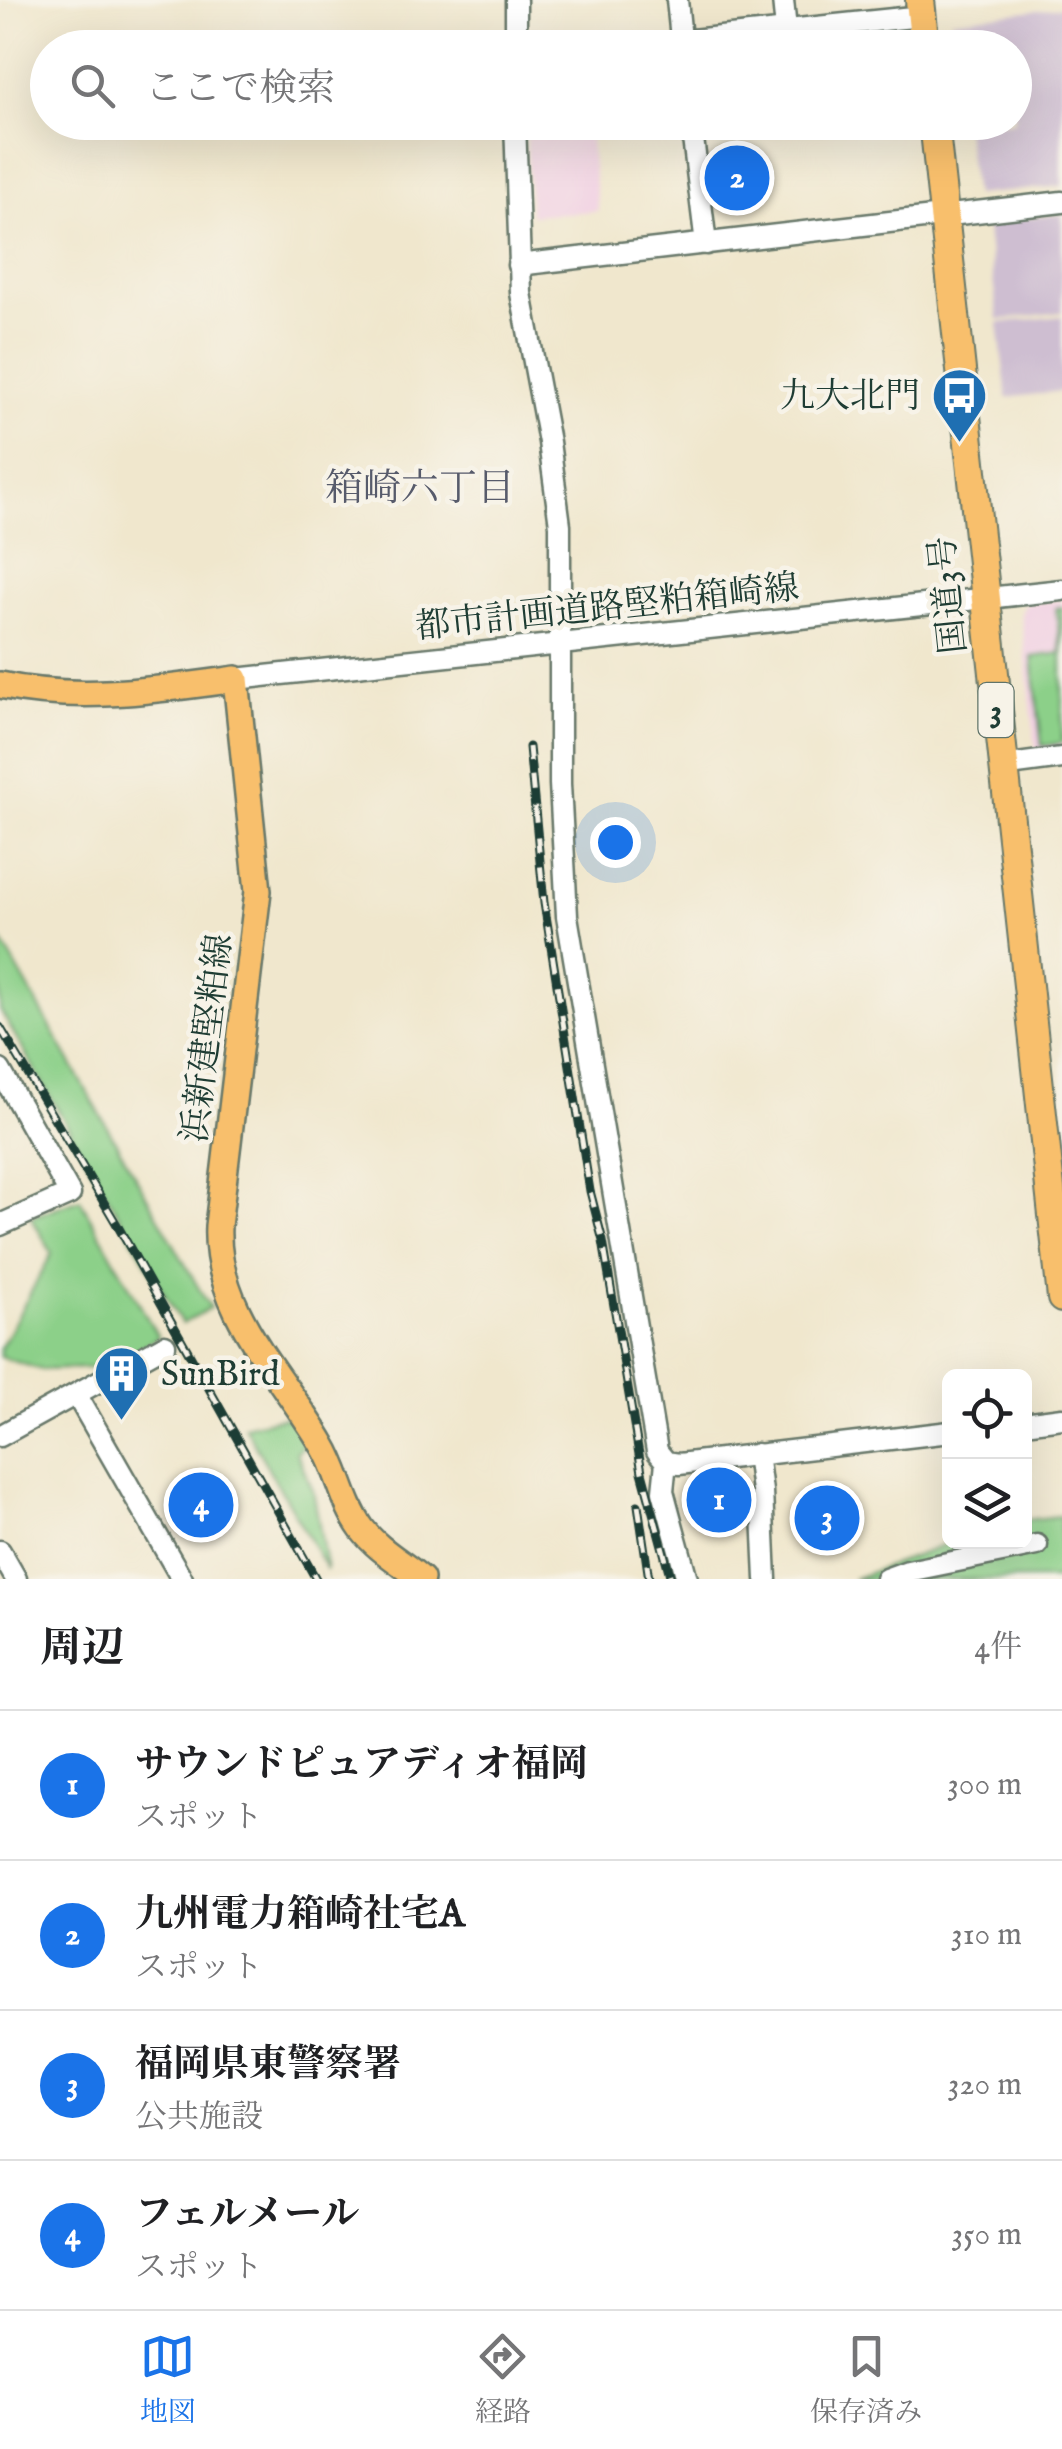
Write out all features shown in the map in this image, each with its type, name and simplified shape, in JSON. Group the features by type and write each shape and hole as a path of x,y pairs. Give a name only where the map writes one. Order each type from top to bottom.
{"highway":[{"name":"国道3号","path":"936,140 1062,1298"}],"main road":[{"path":"0,685 53,694 107,694 236,679"},
{"name":"浜新建堅粕線","path":"236,679 258,891 218,1226 219,1263 232,1306 325,1448 354,1516 374,1544 420,1579"}],"street":[{"path":"516,0 516,30"},
{"path":"677,0 680,30"},
{"path":"783,0 786,30 921,8"},
{"path":"515,140 518,265 557,496 562,592 560,784 570,934 657,1451 666,1462 679,1464 942,1433"},
{"path":"693,140 706,244"},
{"path":"518,265 1062,202"},
{"name":"都市計画道路堅粕箱崎線","path":"236,679 1062,590"},
{"path":"1002,766 1062,758"},
{"path":"0,1070 70,1194 0,1225"},
{"path":"0,1436 165,1345"},
{"path":"76,1394 182,1579"},
{"path":"1032,1422 1062,1418"},
{"path":"757,1454 766,1579"},
{"path":"666,1462 662,1492 687,1579"},
{"path":"886,1579 908,1571 1037,1546"},
{"path":"0,1552 16,1579"}],"shaded area":[{"path":"1062,7 1062,186 974,195 966,140 1032,140 1032,30 952,30 951,20"},
{"path":"527,140 590,140 598,211 530,215"},
{"path":"1062,214 1062,312 998,320 986,223"},
{"path":"1062,316 1062,391 1007,398 998,323"},
{"path":"1062,600 1062,748 1036,751 1021,613 1026,604"}],"green space":[{"path":"1062,607 1062,743 1042,746 1032,657 1061,653 1056,608"},
{"path":"0,938 210,1308 182,1324 0,1010"},
{"path":"80,1199 158,1337 110,1367 42,1370 0,1357 0,1349 52,1253 31,1217"},
{"path":"294,1415 308,1441 296,1452 313,1490 327,1570 244,1426"},
{"path":"1060,1516 1062,1579 853,1579 942,1546 1032,1549 1032,1519"}],"railway":[{"path":"529,747 544,903 590,1191 603,1241 642,1472 671,1579"},
{"path":"0,1027 116,1223 316,1579"},
{"path":"638,1505 649,1579"}],"place":[{"name":"九州電力箱崎社宅A","path":"737,178"},
{"name":"九大北門","path":"959,444"},
{"name":"SunBird","path":"122,1422"},
{"name":"サウンドピュアディオ福岡","path":"719,1500"},
{"name":"フェルメール","path":"201,1505"},
{"name":"福岡県東警察署","path":"827,1518"}],"district":[{"name":"箱崎六丁目","path":"420,487"}]}
